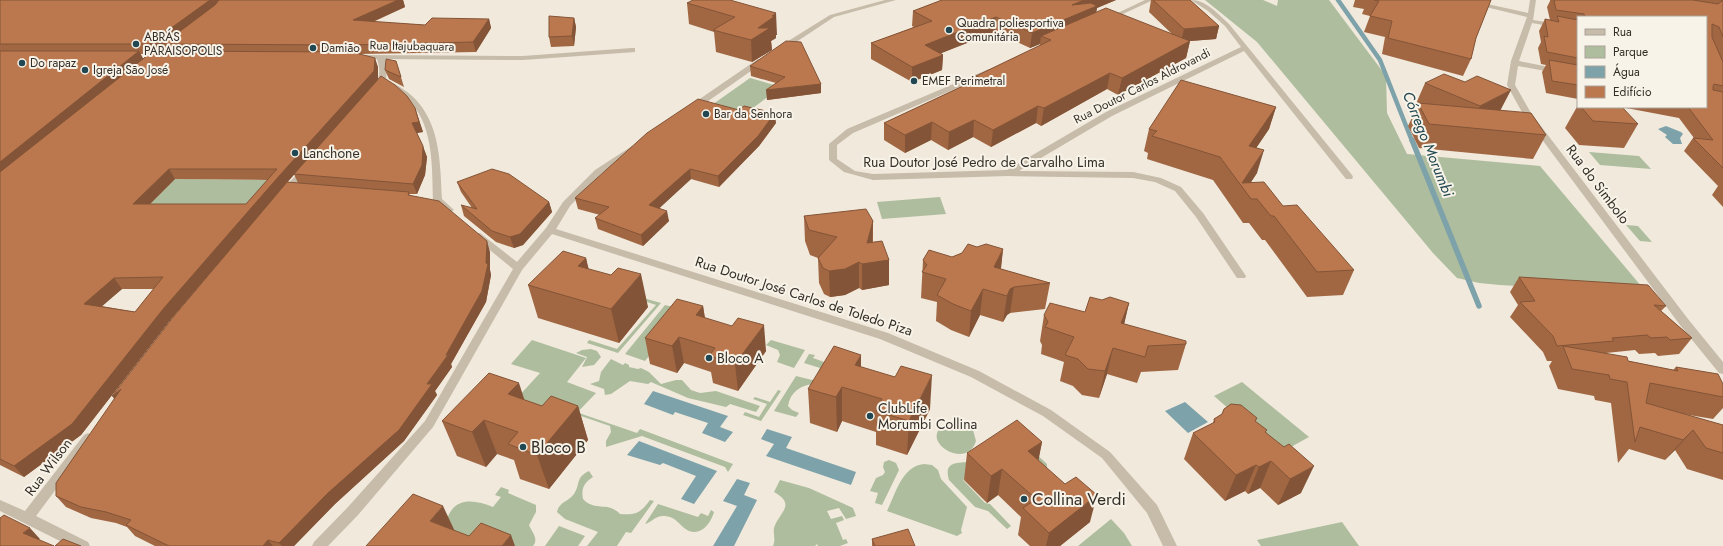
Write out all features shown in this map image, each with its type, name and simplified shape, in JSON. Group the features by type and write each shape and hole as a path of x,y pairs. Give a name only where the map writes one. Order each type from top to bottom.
{"street":[{"path":"681,116 772,54 832,16 860,4 894,0"},
{"path":"1098,23 1150,0"},
{"path":"1194,0 1210,10 1227,25 1349,177"},
{"path":"1460,0 1577,29"},
{"name":"Rua do Símbolo","path":"1533,0 1530,18 1515,63 1512,89 1527,114 1684,322 1722,366"},
{"name":"Rua Doutor Carlos Aldrovandi","path":"1008,173 1109,114 1246,47"},
{"name":"Rua Itajubaquara","path":"352,56 523,58 632,50"},
{"path":"373,93 383,81 384,67 380,57"},
{"path":"1515,63 1577,75"},
{"name":"Rua Doutor José Pedro de Carvalho Lima","path":"996,68 850,131 833,144 833,160 841,169 853,175 873,177 1008,173 1133,174 1158,180 1178,189 1200,215 1241,276"},
{"path":"383,81 399,87 419,105 431,130 437,172 434,200 454,215"},
{"path":"320,546 353,511 429,424 518,268 550,230 566,204 598,172 643,142"},
{"path":"278,200 315,158"},
{"path":"288,188 304,189"},
{"path":"470,229 518,268"},
{"name":"Rua Doutor José Carlos de Toledo Piza","path":"550,230 884,336 975,374 1047,413 1106,455 1152,509 1170,546"},
{"name":"Rua Wilson","path":"26,519 94,430"},
{"path":"0,505 83,546"}],"green space":[{"path":"1205,0 1263,0 1277,6 1278,0 1329,0 1386,76 1387,113 1407,154 1540,166 1647,293 1500,285 1479,283 1457,278 1433,253 1257,42"},
{"path":"750,78 781,87 741,117 709,107"},
{"path":"1589,152 1639,156 1651,169 1600,165"},
{"path":"175,179 280,180 252,213 142,212"},
{"path":"940,197 946,214 882,219 877,202"},
{"path":"1626,225 1638,226 1652,242 1640,241"},
{"path":"629,294 661,303 618,353 587,343 589,340 617,349 656,305 630,296"},
{"path":"665,305 685,310 645,361 625,354"},
{"path":"532,340 586,358 567,382 596,393 572,418 518,397 540,373 511,364"},
{"path":"771,340 805,350 794,368 777,362 780,355 778,350 766,345"},
{"path":"591,349 597,351 601,357 594,365 582,367 587,357 576,353 582,350"},
{"path":"809,354 815,355 813,358 827,363 822,375 817,374 820,368 804,363"},
{"path":"611,359 623,365 625,363 629,365 629,367 638,369 641,368 649,372 661,384 682,380 691,390 700,393 716,391 760,406 756,412 730,404 726,407 688,398 651,382 648,384 630,381 611,394 605,395 604,389 590,384 599,381 601,372"},
{"path":"796,376 812,380 815,379 813,384 804,386 797,390 789,401 788,406 792,410 799,413 796,417 774,411"},
{"path":"1242,382 1309,437 1280,453 1214,396"},
{"path":"778,390 781,391 761,421 743,415 745,412 759,417 767,404 753,399 755,397 770,402"},
{"path":"579,413 637,433 640,429 733,464 728,472 725,467 642,436 606,447 606,441 611,432 610,426 578,415"},
{"path":"949,423 962,424 973,430 976,441 970,450 962,454 954,453 945,449 939,443 937,436 939,429"},
{"path":"1033,451 1047,464 1047,469 987,463 963,480 985,503 990,504 1011,526 1007,529 988,511 975,507 949,480 948,470 951,465"},
{"path":"889,460 896,463 899,470 882,505 875,503 878,493 870,491 876,478 883,475 885,472 883,467 884,462"},
{"path":"924,464 932,465 938,470 941,479 967,507 961,530 962,533 957,536 887,511 905,475 916,466"},
{"path":"589,471 593,477 587,481 582,495 583,499 592,505 611,508 620,514 630,514 641,510 650,500 654,501 631,533 626,532 617,546 587,546 598,532 565,519 557,512 562,504 572,497 580,478"},
{"path":"780,480 809,488 853,508 856,516 846,519 839,508 827,511 831,519 842,516 844,520 836,523 843,540 846,539 848,543 840,546 818,546 817,544 815,546 773,546 774,528 785,505 781,497 774,492"},
{"path":"501,487 509,490 508,493 536,505 536,512 529,525 535,538 535,543 533,546 489,546 453,531 447,519 455,506 460,503 473,502 493,507 501,497 495,495"},
{"path":"658,504 698,517 701,513 708,516 711,510 714,512 711,520 705,528 698,532 689,531 672,518 665,516 659,517 645,524"},
{"path":"1111,519 1124,533 1132,546 1078,546"},
{"path":"1342,522 1359,546 1261,546 1257,540"},
{"path":"559,526 585,536 578,546 545,546"}],"water":[{"path":"1666,126 1683,134 1680,138 1682,144 1673,144 1665,137 1667,135 1658,129"},
{"path":"653,391 728,416 720,427 733,432 725,442 702,433 708,423 675,412 673,415 644,404"},
{"path":"1185,402 1208,422 1188,433 1165,411"},
{"path":"767,429 792,437 786,448 856,472 851,485 766,456 774,444 761,439"},
{"path":"639,441 717,471 694,504 681,499 696,476 663,463 660,465 627,455"},
{"path":"737,479 750,483 744,495 757,500 734,546 713,546 737,506 723,501"}],"building":[{"path":"0,0 210,0 149,44 0,44"},
{"path":"219,0 398,0 353,20 425,25 432,18 489,19 473,42 347,45 163,44 215,5"},
{"path":"693,0 730,0 776,13 772,16 775,16 758,28 770,28 751,40 713,30 735,17 687,3"},
{"path":"942,0 1084,0 1072,5 1091,3 1097,6 1032,33 996,17 925,45 943,55 912,67 871,43 932,21 913,11"},
{"path":"1153,0 1190,0 1219,26 1184,29"},
{"path":"1374,0 1491,0 1476,38 1471,59 1388,38 1392,21 1370,16 1379,1"},
{"path":"1554,0 1693,0 1718,4 1722,1 1721,0 1723,0 1723,37 1719,27 1712,24 1712,37 1723,62 1723,86 1714,84 1713,90 1723,92 1723,168 1693,138 1713,140 1689,108 1707,108 1707,16 1585,16 1584,14 1556,10"},
{"path":"1106,8 1190,41 1122,78 1110,73 1044,108 1038,106 993,130 974,120 949,132 932,122 905,135 884,123 980,78 976,76 1051,40 1041,36"},
{"path":"549,16 574,18 572,36 549,37"},
{"path":"1557,16 1577,20 1577,58 1547,52 1544,36 1548,37 1545,19 1559,22"},
{"path":"786,41 801,42 821,84 766,90 785,77 750,66"},
{"path":"0,51 139,51 0,162"},
{"path":"153,51 352,52 375,58 374,71 280,175 164,308 72,424 14,466 0,459 0,172","holes":["169,169 277,169 246,204 133,204","163,277 135,312 84,304 114,278"]},
{"path":"386,59 396,61 401,77 385,70"},
{"path":"1549,60 1577,65 1577,85 1552,81"},
{"path":"1444,74 1465,82 1477,76 1511,90 1480,106 1425,83"},
{"path":"381,76 395,85 407,96 415,108 419,122 412,123 423,146 422,165 413,184 294,174"},
{"path":"1181,80 1276,107 1249,146 1264,150 1242,183 1264,182 1283,206 1297,205 1354,270 1317,272 1274,216 1271,216 1257,199 1251,199 1220,157 1152,136 1157,131 1149,129"},
{"path":"698,99 739,110 744,106 775,113 758,136 718,176 690,169 649,205 667,211 641,235 595,218 609,207 575,198 647,133"},
{"path":"1418,103 1531,113 1546,135 1429,124"},
{"path":"1582,108 1623,108 1638,124 1593,121"},
{"path":"492,169 509,174 549,202 520,234 510,237 492,231 461,205 477,209 457,182"},
{"path":"287,182 409,192 408,195 439,201 487,241 486,263 488,264 482,291 446,355 448,355 427,384 432,384 399,430 328,493 279,543 268,540 263,546 169,546 126,525 131,520 106,512 81,507 56,496 56,483 121,389 112,396 174,316"},
{"path":"866,209 873,221 867,243 882,241 889,260 862,264 859,262 845,269 829,271 823,268 818,258 837,237 809,230 804,216"},
{"path":"968,244 977,247 986,244 1003,249 994,267 1050,283 1014,287 1010,289 1007,296 983,289 971,311 953,304 937,295 946,279 922,272 927,265 923,260 929,250 952,257 962,253"},
{"path":"563,251 586,258 578,266 611,275 618,268 641,274 611,309 528,285"},
{"path":"1519,277 1648,285 1666,306 1654,305 1692,338 1670,340 1667,337 1651,338 1647,335 1612,338 1614,341 1557,346 1553,336 1520,302 1535,301"},
{"path":"1090,297 1102,300 1110,297 1129,303 1121,323 1186,341 1186,344 1148,346 1145,357 1113,348 1105,371 1088,369 1078,359 1065,355 1074,337 1045,327 1048,322 1044,315 1050,303 1085,312"},
{"path":"677,299 703,306 696,315 732,326 738,318 764,325 735,364 709,356 715,348 679,337 672,346 645,338"},
{"path":"834,346 861,355 855,365 895,377 901,366 932,375 909,421 876,411 882,399 842,387 836,397 808,389"},
{"path":"1563,346 1627,357 1628,361 1678,371 1676,367 1718,374 1723,384 1723,397 1650,383 1646,403 1723,425 1723,453 1706,448 1693,430 1683,440 1640,427 1635,442 1627,382 1610,379 1609,375 1572,369"},
{"path":"489,373 519,383 508,394 542,406 551,396 578,406 537,455 508,444 518,432 484,420 472,432 442,421"},
{"path":"1231,404 1241,405 1257,418 1255,421 1267,430 1265,432 1284,447 1289,444 1314,466 1290,479 1271,461 1259,467 1256,465 1236,475 1193,433 1215,422 1214,419 1222,414 1224,409"},
{"path":"1017,420 1042,442 1028,451 1065,484 1076,477 1097,495 1049,533 1023,508 1036,499 1002,469 991,476 967,453"},
{"path":"413,494 443,506 430,521 469,536 481,523 511,535 502,546 366,546"},
{"path":"4,515 30,528 23,533 54,546 0,546 0,518"},
{"path":"908,529 915,546 875,546 872,539"},
{"path":"63,539 81,546 55,546"}],"waterway":[{"name":"Córrego Morumbi","path":"1338,0 1380,60 1412,141"},
{"name":"Córrego Morumbi","path":"1412,140 1479,306"}],"place":[{"name":"Quadra poliesportiva Comunitária","path":"949,30"},
{"name":"ABRÁS PARAISOPOLIS","path":"136,44"},
{"name":"Damião","path":"313,48"},
{"name":"Do rapaz","path":"22,63"},
{"name":"Igreja São José","path":"85,70"},
{"name":"EMEF Perimetral","path":"914,81"},
{"name":"Bar da Senhora","path":"706,114"},
{"name":"Lanchone","path":"295,153"},
{"name":"Bloco A","path":"709,358"},
{"name":"ClubLife Morumbi Collina","path":"870,416"},
{"name":"Bloco B","path":"523,447"},
{"name":"Collina Verdi","path":"1024,499"}]}
